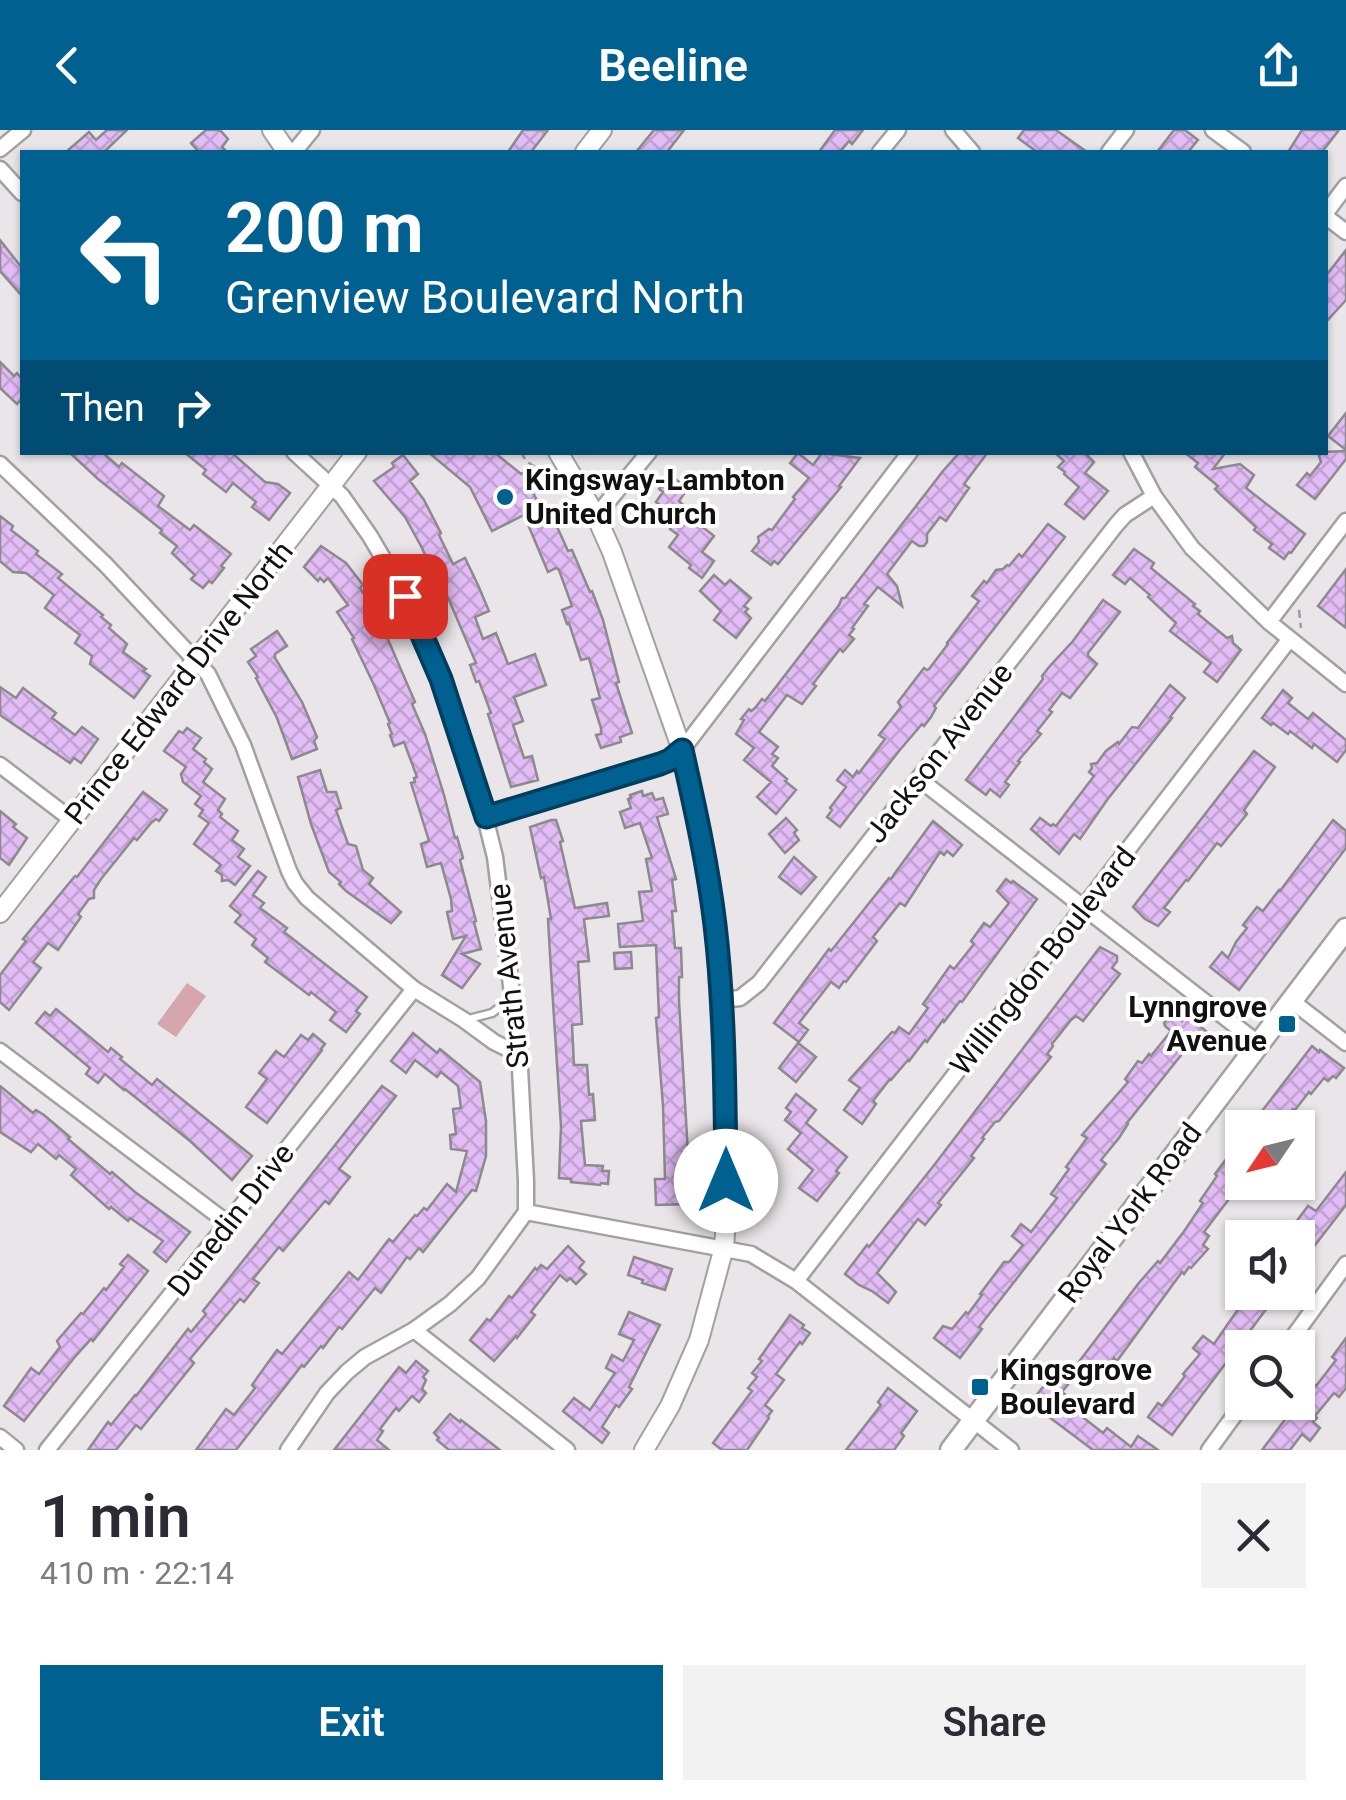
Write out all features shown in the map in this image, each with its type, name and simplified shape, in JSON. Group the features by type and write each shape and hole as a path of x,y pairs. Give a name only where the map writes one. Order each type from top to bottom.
{"main road":[{"name":"Royal York Road","path":"950,1450 1346,929"}],"street":[{"path":"0,149 22,130"},
{"path":"272,130 289,150"},
{"path":"293,150 312,130"},
{"path":"587,150 602,130"},
{"path":"882,150 898,130"},
{"path":"953,130 970,150"},
{"path":"1111,150 1126,130"},
{"path":"1213,130 1240,150"},
{"path":"0,168 20,191"},
{"path":"1328,211 1346,186"},
{"name":"Strath Avenue","path":"297,455 332,486 370,536 405,596 441,679 486,817 495,857 519,1050 526,1212"},
{"name":"Prince Edward Drive North","path":"0,913 355,455"},
{"path":"596,516 647,455"},
{"path":"486,817 660,764 682,750 908,455"},
{"path":"1133,455 1154,496 1192,548 1289,640 1346,684"},
{"path":"554,460 596,516 612,552 682,750 716,929 725,1104 724,1248 698,1340 670,1406 644,1450"},
{"path":"0,464 106,564 208,674 243,744 295,883 320,910 414,989 494,1042 519,1050"},
{"name":"Jackson Avenue","path":"721,1000 740,998 759,983 1116,525 1154,496"},
{"path":"1269,622 1346,522"},
{"name":"Willingdon Boulevard","path":"796,1281 1289,640"},
{"path":"0,764 72,820"},
{"path":"920,779 1259,1044"},
{"name":"Dunedin Drive","path":"47,1450 414,989"},
{"path":"1292,1001 1346,1042"},
{"path":"0,1051 229,1224"},
{"path":"288,1450 327,1393 347,1372 450,1304 478,1278 526,1212 751,1254 796,1281 1011,1450"},
{"path":"1298,1330 1346,1264"},
{"path":"414,1330 567,1450"},
{"path":"1209,1450 1231,1420"},
{"path":"0,1437 16,1450"}],"lane":[{"path":"464,1020 492,1013 513,998"}],"path":[{"path":"524,455 543,472"},
{"path":"536,475 554,460"},
{"path":"1299,610 1303,631"}],"shaded area":[{"path":"187,983 206,996 176,1037 157,1024"}],"building":[{"path":"107,130 127,130 106,150 68,150 89,132 96,140"},
{"path":"206,130 220,130 228,139 222,147 225,150 197,150 191,143"},
{"path":"523,130 548,130 533,150 509,150"},
{"path":"654,130 684,130 669,150 638,150"},
{"path":"835,130 863,130 842,150 820,150"},
{"path":"1024,130 1056,130 1084,150 1034,150 1018,138"},
{"path":"1174,130 1185,130 1198,140 1190,150 1159,150"},
{"path":"1302,130 1339,130 1324,150 1289,150"},
{"path":"0,240 20,265 20,294 0,271"},
{"path":"1346,250 1346,300 1328,320 1328,273"},
{"path":"0,362 14,376 17,373 20,377 20,400 17,404 0,388"},
{"path":"1346,413 1346,450 1328,436"},
{"path":"1346,451 1346,459 1315,499 1297,485 1321,462 1320,455 1328,455 1328,452"},
{"path":"72,455 105,455 119,467 122,463 164,496 158,506 190,530 194,525 231,554 212,583 209,581 203,588 191,579 195,575 172,553 177,546"},
{"path":"188,455 234,455 265,482 278,484 290,493 269,520 252,507 256,502 233,483 226,492 203,474 206,470"},
{"path":"403,455 418,474 410,481 424,500 453,564 465,558 478,585 489,611 475,617 483,639 496,633 508,664 535,654 546,685 514,697 523,721 513,725 524,758 532,756 538,780 511,787 488,714 491,713 470,665 476,663 446,593 443,595 405,517 374,481"},
{"path":"432,455 498,455 521,474 532,468 539,483 530,487 544,514 550,511 568,551 572,550 603,620 619,682 616,683 632,733 620,737 621,742 601,748 596,735 601,734 601,728 592,700 600,698 589,658 581,660 562,610 572,606 559,570 548,572 524,515 492,531 470,487"},
{"path":"796,455 813,465 820,455 860,458 778,564 774,561 771,565 752,551 758,537 772,530 809,478 790,463"},
{"path":"957,455 986,455 964,484 969,488 946,521 940,517 927,534 924,546 912,541 887,574 897,586 902,606 878,587 852,628 849,635 854,639 843,652 840,649 802,704 787,695 759,732 778,747 772,754 778,758 772,766 796,790 776,814 757,797 771,782 744,760 754,748 736,734 744,720 741,719 762,699 765,701"},
{"path":"1057,455 1087,455 1094,462 1085,473 1108,491 1084,519 1065,504 1079,487 1058,467 1064,461"},
{"path":"1188,455 1224,455 1213,469 1240,464 1254,475 1246,488 1305,534 1291,553 1284,559 1269,548 1272,544 1195,467 1198,463"},
{"path":"670,475 683,485 679,491 684,494 679,501 714,536 702,552 714,561 702,578 669,547 678,535 670,529 675,517 656,502 663,492 659,489"},
{"path":"0,516 38,551 36,554 62,574 58,578 103,615 111,625 109,628 127,644 123,652 146,669 143,671 150,676 134,698 90,664 92,656 75,643 80,635 45,608 54,595 26,573 13,572 0,561"},
{"path":"1048,524 1065,537 934,706 931,717 840,827 827,817 846,787 837,780 845,770 853,777 859,773 885,739 879,735 901,707 898,702 924,668 929,669 979,601 972,596 984,581 987,583 996,570 1009,566 1019,554 1022,557"},
{"path":"321,546 346,563 363,585 360,588 377,614 415,702 412,704 463,858 460,860 481,949 462,954 480,964 462,988 442,975 466,936 453,939 447,912 452,911 451,899 441,863 427,867 421,844 429,841 411,783 417,777 404,742 394,746 390,723 374,685 354,638 337,612 348,605 328,578 318,581 304,567"},
{"path":"1134,549 1195,604 1198,614 1227,638 1232,636 1241,650 1217,682 1204,672 1211,663 1170,631 1176,623 1150,595 1130,578 1125,584 1113,575"},
{"path":"1346,569 1346,628 1318,606"},
{"path":"714,575 725,585 730,580 751,598 744,606 751,618 736,638 714,620 721,611 700,591"},
{"path":"1103,600 1120,612 1088,653 1097,664 1070,698 1062,693 1049,710 1052,712 1037,731 1041,734 1018,761 1000,797 990,789 986,795 966,780"},
{"path":"277,631 287,646 275,658 302,702 317,737 317,749 292,759 277,718 248,662 256,656 251,649"},
{"path":"1170,685 1185,698 1172,718 1080,839 1074,834 1059,854 1031,829 1040,818 1056,826 1094,776 1089,772 1091,764 1119,744 1132,727 1138,728"},
{"path":"0,687 16,698 23,688 56,713 52,718 75,735 82,727 98,739 81,763 74,758 70,763 0,715"},
{"path":"1283,690 1292,698 1288,703 1308,719 1313,713 1346,740 1346,750 1337,762 1314,744 1312,748 1290,731 1288,734 1262,718"},
{"path":"187,728 201,738 193,749 212,769 203,782 225,799 218,810 220,817 238,831 232,840 244,849 238,857 250,866 235,885 222,881 222,875 216,871 221,865 194,844 209,823 199,816 203,810 195,804 201,796 183,782 181,774 186,767 164,751 179,731 183,733"},
{"path":"1254,751 1275,767 1244,810 1247,814 1186,880 1164,908 1170,912 1158,926 1145,919 1133,907"},
{"path":"320,770 327,792 336,792 341,808 336,810 348,844 356,846 363,870 373,878 369,884 401,912 391,923 346,891 329,872 298,777"},
{"path":"642,791 643,796 652,793 655,800 663,798 668,814 657,817 676,879 672,880 676,911 672,911 675,948 681,948 679,1001 691,1204 656,1205 655,1179 665,1179 656,945 620,947 618,924 643,921 639,892 652,891 646,859 652,858 640,823 625,828 620,812 631,808 630,795"},
{"path":"143,792 167,810 137,840 134,838 101,879 94,898 78,914 81,917 58,950 48,943 33,962 41,968 9,1010 0,1002 0,975 26,941 23,939"},
{"path":"0,811 27,838 9,865 0,858"},
{"path":"786,818 797,830 794,833 799,840 785,853 769,834"},
{"path":"556,820 563,841 560,842 575,908 607,903 609,916 584,919 589,961 578,962 582,1024 572,1025 574,1065 587,1065 589,1095 593,1094 595,1120 581,1121 585,1165 603,1166 602,1171 609,1171 608,1184 559,1178 561,1126 551,919 530,827"},
{"path":"1333,820 1346,831 1346,848 1239,990 1210,967 1222,952 1228,958 1247,928 1243,925 1257,907 1263,911"},
{"path":"933,821 962,845 953,856 947,851 944,855 940,852 905,906 900,903 873,937 877,941 846,982 839,988 831,982 799,1023 808,1030 799,1042 774,1023"},
{"path":"794,857 816,877 801,894 779,877"},
{"path":"258,871 266,877 253,895 264,903 260,908 287,928 284,932 367,997 346,1032 330,1020 336,1012 265,962 268,958 252,945 256,939 235,922 241,915 230,906"},
{"path":"1006,879 1037,899 962,1002 890,1079 862,1124 844,1110 860,1088 849,1080 892,1032 899,1027 909,1034 928,1008 923,1004 950,966 954,969 974,944 971,941 984,923 990,927 1009,903 997,891"},
{"path":"1100,947 1117,956 1112,968 1120,974 1083,1021 1076,1016 1071,1020 1052,1044 1047,1054 1051,1057 982,1138 971,1156 974,1158 938,1203 941,1205 925,1225 918,1219 877,1273 896,1292 888,1303 859,1285 845,1274 935,1164"},
{"path":"631,952 632,968 615,969 614,953"},
{"path":"56,1009 108,1052 111,1048 152,1085 157,1079 252,1156 232,1180 190,1141 105,1074 98,1083 86,1074 90,1068 36,1023 45,1012 50,1016"},
{"path":"1172,1013 1182,1021 1186,1015 1207,1032 1199,1041 1195,1038 1127,1123 1101,1160 1106,1164 979,1327 982,1329 960,1358 934,1338 943,1326 952,1329 968,1314 1004,1262 1009,1262 1023,1245 1012,1236 1021,1224 1031,1232 1057,1198 1051,1194 1087,1138 1082,1135 1128,1082 1125,1079 1138,1061 1142,1063 1151,1056 1171,1031 1164,1023"},
{"path":"413,1033 437,1053 440,1049 480,1082 486,1156 476,1191 472,1190 423,1252 419,1248 410,1259 407,1257 381,1293 375,1288 342,1329 339,1327 323,1348 302,1365 236,1450 196,1450 226,1409 234,1415 277,1350 282,1354 349,1272 358,1280 389,1239 393,1242 415,1215 427,1210 447,1184 456,1192 467,1151 451,1149 450,1135 456,1134 453,1109 461,1108 458,1086 441,1072 437,1077 415,1060 406,1073 391,1061"},
{"path":"313,1034 325,1044 322,1050 267,1123 246,1107 267,1079 259,1073 276,1051 284,1057 301,1035 308,1040"},
{"path":"798,1043 816,1057 796,1082 779,1068"},
{"path":"1312,1046 1344,1068 1336,1078 1324,1078 1295,1110 1263,1110"},
{"path":"0,1086 33,1113 36,1110 44,1115 110,1174 190,1232 166,1262 154,1252 163,1241 109,1209 71,1175 76,1169 59,1155 56,1159 38,1144 31,1152 0,1132"},
{"path":"382,1086 396,1096 339,1169 350,1177 329,1204 325,1201 283,1251 279,1247 253,1279 259,1283 244,1302 240,1299 190,1359 194,1363 141,1429 136,1425 116,1450 88,1450 188,1329 191,1332 206,1314 203,1311"},
{"path":"796,1094 816,1110 806,1123 847,1157 817,1201 799,1188 813,1170 788,1149 801,1133 785,1120 791,1112 786,1108"},
{"path":"1225,1161 1225,1200 1228,1200 1204,1232 1209,1236 1203,1245 1208,1249 1182,1272 1117,1361 1114,1358 1104,1372 1099,1368 1094,1375 1078,1363 1185,1230 1203,1203 1200,1201"},
{"path":"1346,1172 1346,1205 1315,1245 1315,1220 1298,1220 1308,1206 1316,1211"},
{"path":"568,1246 584,1262 579,1268 586,1274 576,1284 560,1275 531,1312 535,1315 494,1361 470,1340 509,1296 512,1298 535,1268 541,1265 547,1269"},
{"path":"128,1255 148,1271 24,1421 4,1406 31,1368 39,1374 60,1347 57,1341 106,1290"},
{"path":"634,1257 672,1269 665,1290 628,1275"},
{"path":"1238,1310 1266,1310 1251,1330 1225,1330 1225,1364 1172,1435 1148,1417 1158,1403 1162,1406 1200,1354 1193,1348 1203,1336 1214,1344"},
{"path":"629,1312 660,1325 629,1387 632,1389 602,1427 609,1433 602,1443 563,1411 574,1398 590,1410 615,1373 606,1368 612,1355 623,1361 634,1340 619,1334"},
{"path":"790,1315 810,1333 776,1374 784,1380 765,1405 772,1411 769,1418 747,1450 722,1450 713,1443 752,1391 748,1388 757,1377 752,1373 762,1361 759,1359"},
{"path":"1346,1338 1346,1388 1339,1397 1334,1393 1315,1416 1315,1385 1336,1360 1332,1357"},
{"path":"416,1361 428,1371 423,1377 426,1380 422,1389 426,1393 419,1402 412,1396 399,1411 396,1408 380,1429 383,1431 377,1440 389,1450 334,1450 399,1367 406,1373"},
{"path":"1056,1371 1070,1382 1062,1392 1084,1409 1080,1415 1103,1433 1107,1428 1131,1447 1138,1436 1158,1450 1093,1450 1030,1403"},
{"path":"888,1388 917,1411 901,1433 904,1436 894,1450 846,1450 881,1405 878,1402"},
{"path":"450,1414 500,1450 449,1450 434,1433"},
{"path":"1285,1420 1315,1420 1320,1428 1310,1441 1302,1434 1290,1450 1262,1450"}],"place":[{"name":"Kingsway-Lambton United Church","path":"505,497"},
{"name":"Lynngrove Avenue","path":"1287,1024"},
{"name":"Kingsgrove Boulevard","path":"980,1387"}],"route":[{"path":"405,596 441,679 486,817 660,764 682,750 716,929 726,1181"}]}
